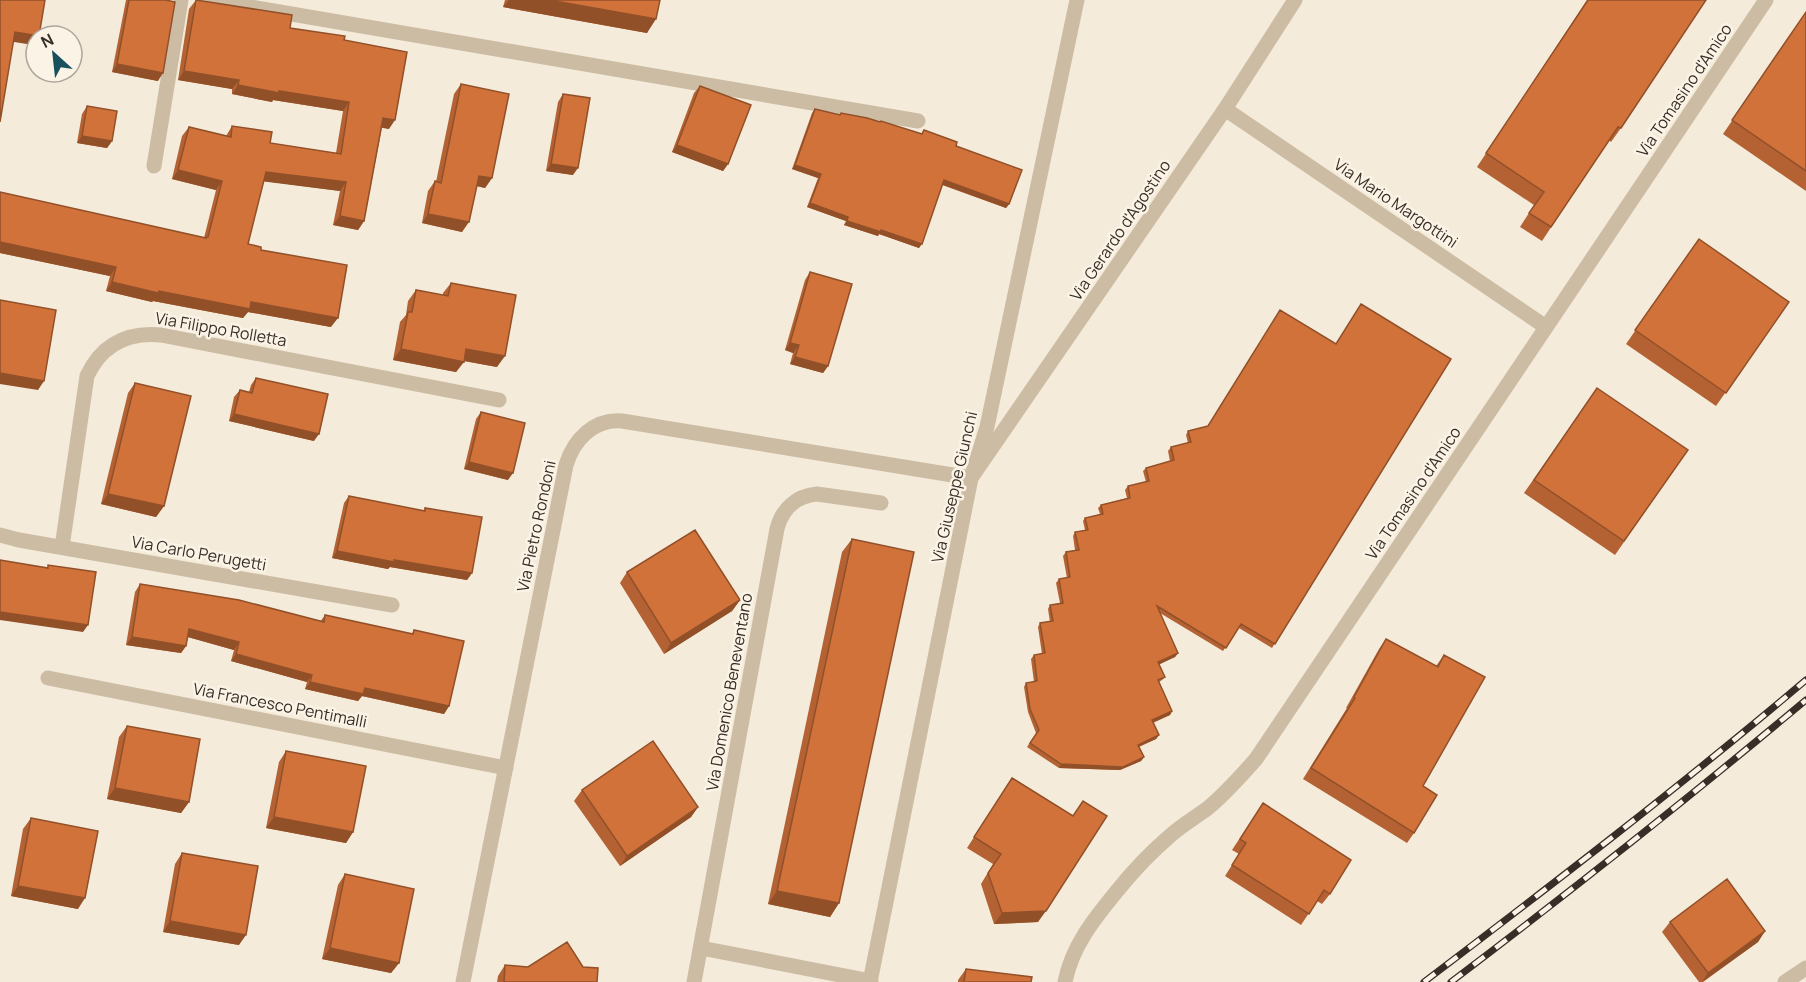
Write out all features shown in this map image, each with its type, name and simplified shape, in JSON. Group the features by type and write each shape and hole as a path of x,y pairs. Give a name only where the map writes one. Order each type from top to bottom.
{"street":[{"path":"154,166 181,0"},
{"path":"210,0 918,121"},
{"name":"Via Giuseppe Giunchi","path":"870,981 972,478 987,426 1077,0"},
{"name":"Via Gerardo d'Agostino","path":"972,478 1225,109 1295,0"},
{"name":"Via Tomasino d'Amico","path":"1065,982 1081,938 1127,880 1161,843 1232,787 1256,759 1766,0"},
{"name":"Via Mario Margottini","path":"1225,109 1546,327"},
{"name":"Via Filippo Rolletta","path":"62,547 87,376 101,354 130,336 162,335 499,400"},
{"name":"Via Pietro Rondoni","path":"464,982 566,465 581,437 598,425 614,420 972,478"},
{"name":"Via Domenico Beneventano","path":"694,982 781,516 792,503 808,495 818,494 881,503"},
{"name":"Via Carlo Perugetti","path":"0,535 392,605"},
{"name":"Via Francesco Pentimalli","path":"48,678 506,768"},
{"path":"700,948 870,981"},
{"path":"1785,982 1806,968"}],"building":[{"path":"0,0 45,0 41,24 24,24 24,34 15,32 0,122"},
{"path":"129,0 175,2 163,73 117,64"},
{"path":"196,0 292,15 290,28 345,36 344,40 407,52 395,120 383,118 364,221 340,216 346,182 266,172 248,244 261,247 261,250 347,265 338,318 251,302 250,309 159,291 158,293 112,282 116,267 0,242 0,192 208,237 222,181 178,170 189,127 231,137 232,126 272,132 270,143 341,154 349,102 279,91 279,93 238,85 239,80 184,71"},
{"path":"549,0 660,0 656,19"},
{"path":"1588,0 1706,0 1621,128 1618,127 1551,227 1529,213 1544,192 1486,153"},
{"path":"1806,12 1806,171 1732,120"},
{"path":"461,84 509,94 492,178 479,176 469,222 428,214 435,181 441,183"},
{"path":"700,86 751,105 728,164 677,145"},
{"path":"563,94 590,98 578,168 551,164"},
{"path":"87,106 117,111 112,141 82,136"},
{"path":"815,109 881,121 922,134 924,130 957,142 956,146 1022,170 1009,204 944,180 922,244 847,221 848,217 810,203 821,174 795,165"},
{"path":"1699,239 1789,302 1726,393 1635,330"},
{"path":"810,272 852,284 828,366 795,357 799,345 790,343"},
{"path":"451,283 516,295 505,356 466,349 464,362 401,349 408,312 412,312 416,290 448,296"},
{"path":"0,300 56,310 44,381 0,373"},
{"path":"1361,304 1451,359 1275,644 1241,624 1226,648 1157,606 1178,653 1158,662 1165,677 1158,680 1172,711 1152,720 1159,735 1138,745 1144,757 1123,767 1061,764 1030,743 1039,730 1030,709 1026,683 1037,681 1034,655 1045,653 1040,623 1053,621 1050,605 1063,603 1059,579 1070,577 1066,552 1079,550 1075,532 1088,530 1085,518 1103,514 1101,505 1130,498 1128,486 1149,481 1146,468 1174,460 1171,447 1191,442 1188,431 1208,426 1280,310 1336,344"},
{"path":"256,378 328,394 319,434 234,414 240,390 252,393"},
{"path":"135,383 191,396 164,506 108,494"},
{"path":"1597,388 1688,450 1624,541 1534,480"},
{"path":"481,412 525,423 513,473 469,462"},
{"path":"349,496 425,511 425,508 482,517 472,573 337,551"},
{"path":"695,530 740,600 671,643 627,572"},
{"path":"852,539 914,552 839,903 777,891"},
{"path":"0,560 48,568 48,565 96,572 88,625 0,612"},
{"path":"140,584 239,600 324,622 325,615 413,634 414,630 464,641 449,706 365,688 363,694 310,682 312,675 236,654 239,642 189,629 186,646 132,637"},
{"path":"1386,639 1438,667 1444,655 1485,677 1423,786 1437,795 1414,833 1311,768 1355,698"},
{"path":"127,726 200,739 189,802 115,788"},
{"path":"653,741 698,807 627,856 582,790"},
{"path":"286,751 366,766 353,832 274,817"},
{"path":"1012,778 1073,816 1083,801 1107,816 1046,911 1002,913 988,873 1001,854 974,837"},
{"path":"1263,803 1351,860 1330,894 1324,890 1309,914 1232,865 1246,843 1240,839"},
{"path":"31,818 98,831 85,898 18,886"},
{"path":"182,853 258,866 246,935 170,921"},
{"path":"345,874 414,889 399,963 330,948"},
{"path":"1727,879 1765,931 1708,973 1670,922"},
{"path":"567,942 583,967 598,968 597,982 504,982 505,965 528,967"},
{"path":"966,969 1032,977 1031,982 964,982"}],"railway":[{"path":"1424,982 1665,796 1806,680"},
{"path":"1451,982 1630,843 1806,700"}]}
